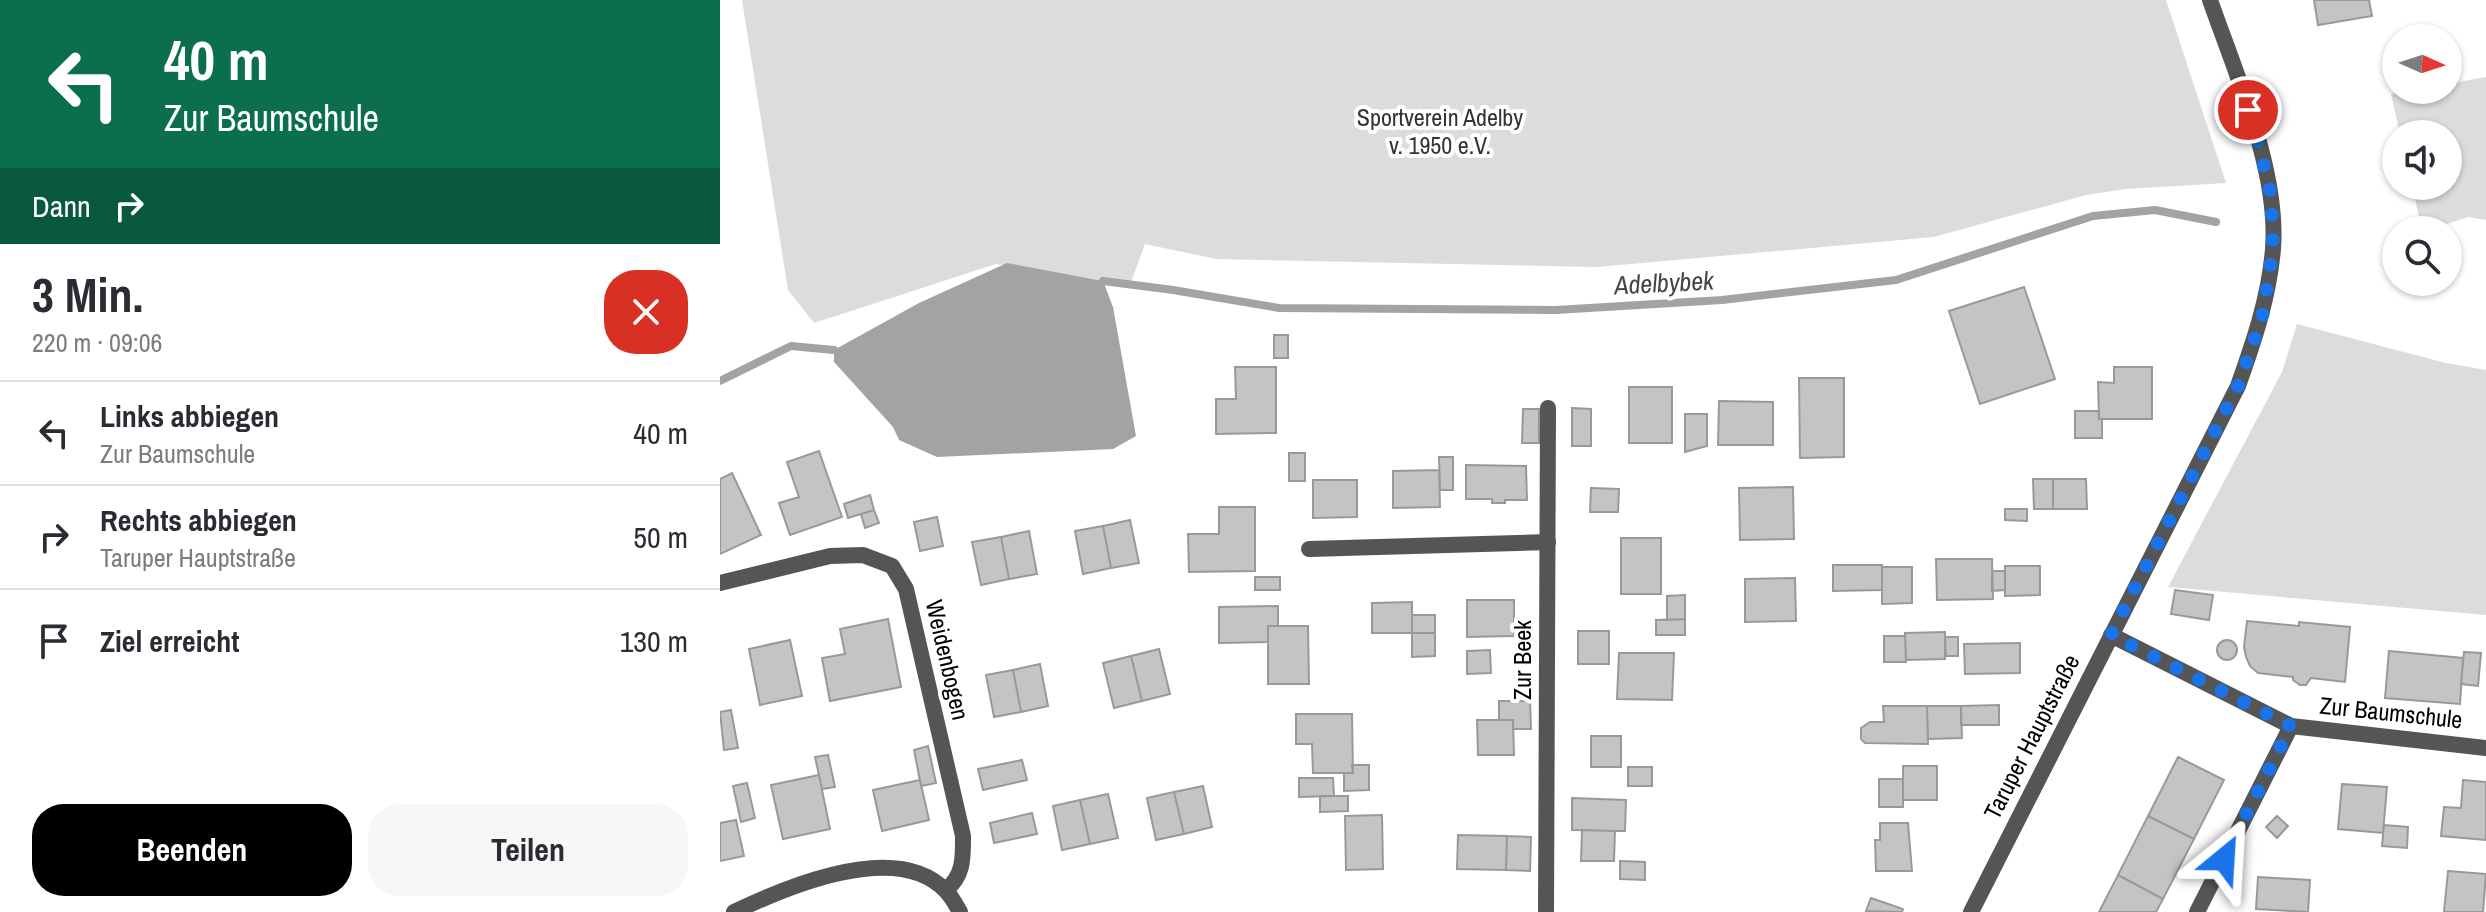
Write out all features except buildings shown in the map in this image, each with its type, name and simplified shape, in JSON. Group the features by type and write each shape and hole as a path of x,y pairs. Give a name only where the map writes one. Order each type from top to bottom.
{"street":[{"name":"Taruper Hauptstraße","path":"1971,912 2238,386 2262,318 2273,248 2271,195 2257,137 2210,0"},
{"name":"Zur Beek","path":"1546,912 1548,408"},
{"path":"1309,549 1548,542"},
{"name":"Weidenbogen","path":"720,583 830,556 863,555 892,566 906,589 963,836 963,859 956,882 946,890"},
{"name":"Zur Baumschule","path":"2111,635 2291,726 2486,748"},
{"name":"Zur Baumschule","path":"2197,912 2291,726"},
{"path":"734,912 773,893 838,872 879,867 919,873 946,890 960,912"}],"green space":[{"name":"Sportverein Adelby v. 1950 e.V.","path":"742,0 2166,0 2226,183 2126,189 2086,195 1934,237 1597,267 1216,259 1145,244 1130,285 996,264 814,323 788,290"},
{"path":"2486,77 2486,220 2462,219 2462,216 2419,216 2415,200 2462,200 2462,120 2397,120 2393,104 2462,104 2462,81"},
{"path":"2297,324 2446,363 2486,370 2486,615 2168,587 2282,372"}],"shaded area":[{"path":"1007,263 1103,281 1113,307 1136,436 1113,449 937,457 899,440 893,427 834,362 834,350 919,303"}],"waterway":[{"name":"Adelbybek","path":"1103,281 1279,308 1556,310 1722,300 1896,280 2093,216 2155,210 2216,222"},
{"name":"Adelbybek","path":"720,381 791,346 834,350"}],"route":[{"path":"2224,859 2291,726 2111,635 2238,386 2262,318 2273,248 2271,195 2248,110"}]}
